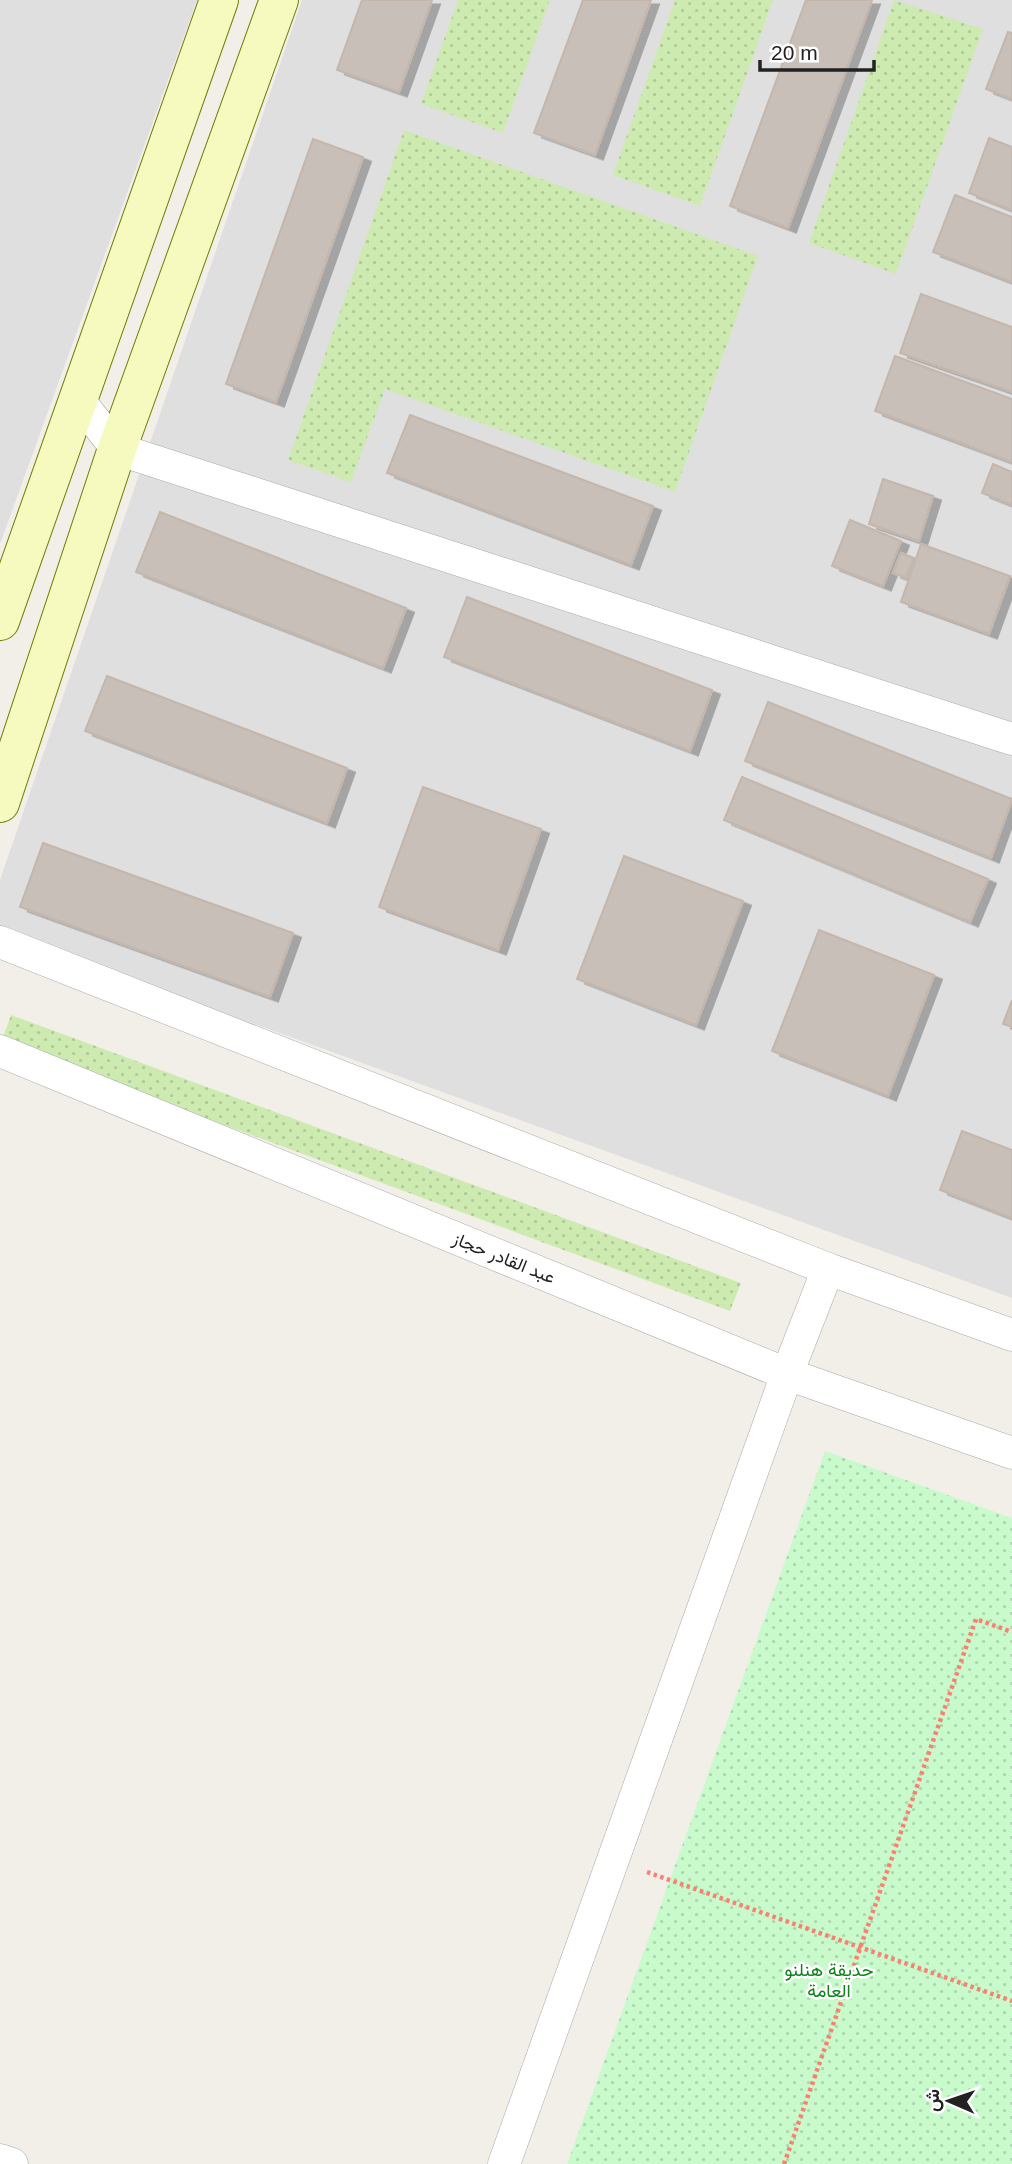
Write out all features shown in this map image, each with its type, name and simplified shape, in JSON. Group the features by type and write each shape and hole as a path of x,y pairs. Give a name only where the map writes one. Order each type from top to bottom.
{"main road":[{"path":"0,621 219,0"},
{"path":"0,803 117,449 279,0"}],"street":[{"path":"77,398 117,449 1012,738"},
{"path":"0,942 828,1269 1012,1335"},
{"name":"عبد القادر حجاز","path":"0,1051 787,1374 1012,1453"},
{"path":"504,2164 787,1374 828,1269"},
{"path":"0,2160 12,2164"}],"path":[{"path":"784,2164 976,1619 1012,1632"},
{"path":"613,1860 1012,2001"}],"shaded area":[{"path":"0,0 197,0 0,544"},
{"path":"302,0 1012,0 1012,1298 0,932 0,880"}],"green space":[{"path":"458,0 550,0 503,133 421,104"},
{"path":"675,0 773,0 700,206 613,175"},
{"path":"894,0 983,29 896,274 809,243"},
{"path":"404,130 758,256 675,492 385,389 351,482 288,460"},
{"path":"11,1015 741,1283 730,1311 1,1043"},
{"name":"حديقة هنلنو العامة","path":"825,1451 1012,1518 1012,2164 567,2164"}],"building":[{"path":"362,0 432,0 399,92 337,70"},
{"path":"583,0 651,0 595,155 534,133"},
{"path":"806,0 872,0 788,228 730,206"},
{"path":"1008,32 1012,33 1012,99 986,89"},
{"path":"989,138 1012,147 1012,210 969,193"},
{"path":"313,139 363,157 276,402 226,384"},
{"path":"955,195 1012,217 1012,282 933,252"},
{"path":"921,294 1012,327 1012,392 900,353"},
{"path":"895,356 1012,399 1012,462 875,411"},
{"path":"410,415 653,506 631,565 387,473"},
{"path":"993,464 1012,472 1012,505 982,493"},
{"path":"883,479 933,496 919,541 869,524"},
{"path":"160,512 406,608 383,668 136,572"},
{"path":"850,520 901,541 883,586 832,566"},
{"path":"921,544 1010,576 989,634 901,602"},
{"path":"901,553 914,558 906,578 893,573"},
{"path":"467,597 712,690 690,751 444,657"},
{"path":"107,676 347,768 327,823 85,731"},
{"path":"768,702 1012,799 991,858 745,761"},
{"path":"742,777 988,879 970,922 724,820"},
{"path":"423,787 541,829 498,950 379,907"},
{"path":"43,843 293,933 270,997 20,907"},
{"path":"624,856 743,901 696,1025 577,979"},
{"path":"819,930 934,975 888,1096 772,1051"},
{"path":"1012,1000 1012,1027 1003,1024"},
{"path":"962,1131 1012,1150 1012,1218 940,1190"}]}
